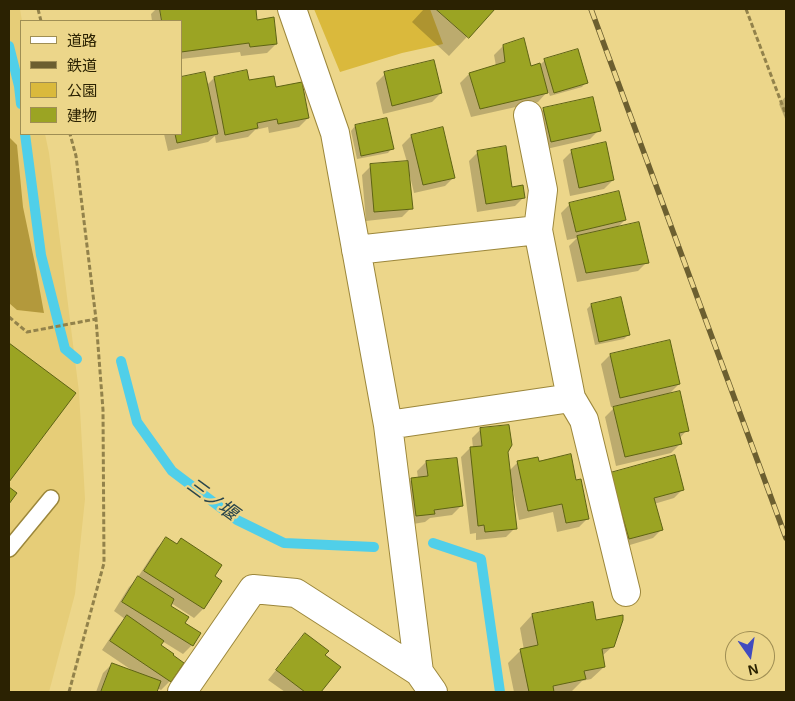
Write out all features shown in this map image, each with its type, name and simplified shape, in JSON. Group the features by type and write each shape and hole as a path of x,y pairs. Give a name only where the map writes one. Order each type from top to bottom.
{"street":[{"path":"292,9 335,133 388,425 426,682"},
{"path":"528,115 543,190 538,230 571,398 584,420 626,592"},
{"path":"356,250 538,230"},
{"path":"388,425 571,398"},
{"path":"182,692 253,589 296,594 426,682"}],"lane":[{"path":"9,549 52,498"}],"path":[{"path":"746,9 786,114"},
{"path":"69,692 104,563 103,410 95,320 76,156 70,135"},
{"path":"9,318 27,332 95,320"}],"shaded area":[{"path":"9,9 20,9 22,20 20,20 20,135 45,135 49,153 79,392 85,499 75,594 49,692 9,692"},
{"path":"9,137 17,145 23,207 44,313 17,310 9,303"}],"green space":[{"path":"314,9 430,9 443,44 402,53 340,72"}],"building":[{"path":"160,9 256,9 257,20 274,17 277,44 250,47 249,43 182,52 182,20 162,20"},
{"path":"436,9 495,9 469,38"},
{"path":"524,38 531,66 540,63 548,93 480,109 469,73 505,62 503,45"},
{"path":"578,49 588,83 554,93 544,59"},
{"path":"434,60 442,93 392,106 384,72"},
{"path":"247,70 249,80 274,76 276,87 302,82 309,118 278,124 277,119 257,123 258,128 225,135 214,77"},
{"path":"205,72 218,134 177,143 175,135 182,135 182,77"},
{"path":"593,97 601,131 551,142 543,108"},
{"path":"387,118 394,149 361,156 355,125"},
{"path":"443,127 455,178 423,185 411,135"},
{"path":"606,142 614,180 579,188 571,150"},
{"path":"506,146 512,187 523,185 525,198 486,204 477,151"},
{"path":"408,161 413,209 374,212 370,164"},
{"path":"619,191 626,220 576,232 569,203"},
{"path":"639,222 649,263 586,273 577,236"},
{"path":"621,297 630,335 599,342 591,304"},
{"path":"670,340 680,384 620,398 610,354"},
{"path":"9,343 76,393 9,482"},
{"path":"680,391 689,431 679,433 682,444 625,457 613,407"},
{"path":"509,425 512,445 508,452 517,529 485,532 484,525 478,526 470,447 482,446 480,428"},
{"path":"571,454 576,480 581,479 589,519 566,523 562,504 528,511 517,461 538,457 539,461"},
{"path":"675,455 684,490 654,498 663,530 629,539 610,473"},
{"path":"457,458 463,506 434,510 435,514 416,516 411,478 428,476 426,461"},
{"path":"9,487 17,493 9,504"},
{"path":"166,537 177,544 181,538 222,565 215,576 222,581 204,609 144,571"},
{"path":"138,576 174,599 171,606 189,617 185,623 201,633 193,646 122,602"},
{"path":"593,602 596,620 623,615 614,647 602,649 605,667 584,671 586,679 553,686 554,692 529,692 520,649 538,645 532,614"},
{"path":"127,615 164,641 161,645 184,663 171,682 110,641"},
{"path":"305,633 329,651 325,655 341,667 321,692 305,692 276,670"},
{"path":"112,663 161,681 157,692 101,692"}],"waterway":[{"name":"三ノ堰","path":"9,46 20,95"},
{"name":"三ノ堰","path":"25,135 41,255 65,349 77,359"},
{"name":"三ノ堰","path":"121,361 137,422 172,471 237,520 284,543 374,547"},
{"name":"三ノ堰","path":"433,543 481,559 500,692"}],"railway":[{"path":"591,9 786,538"}]}
